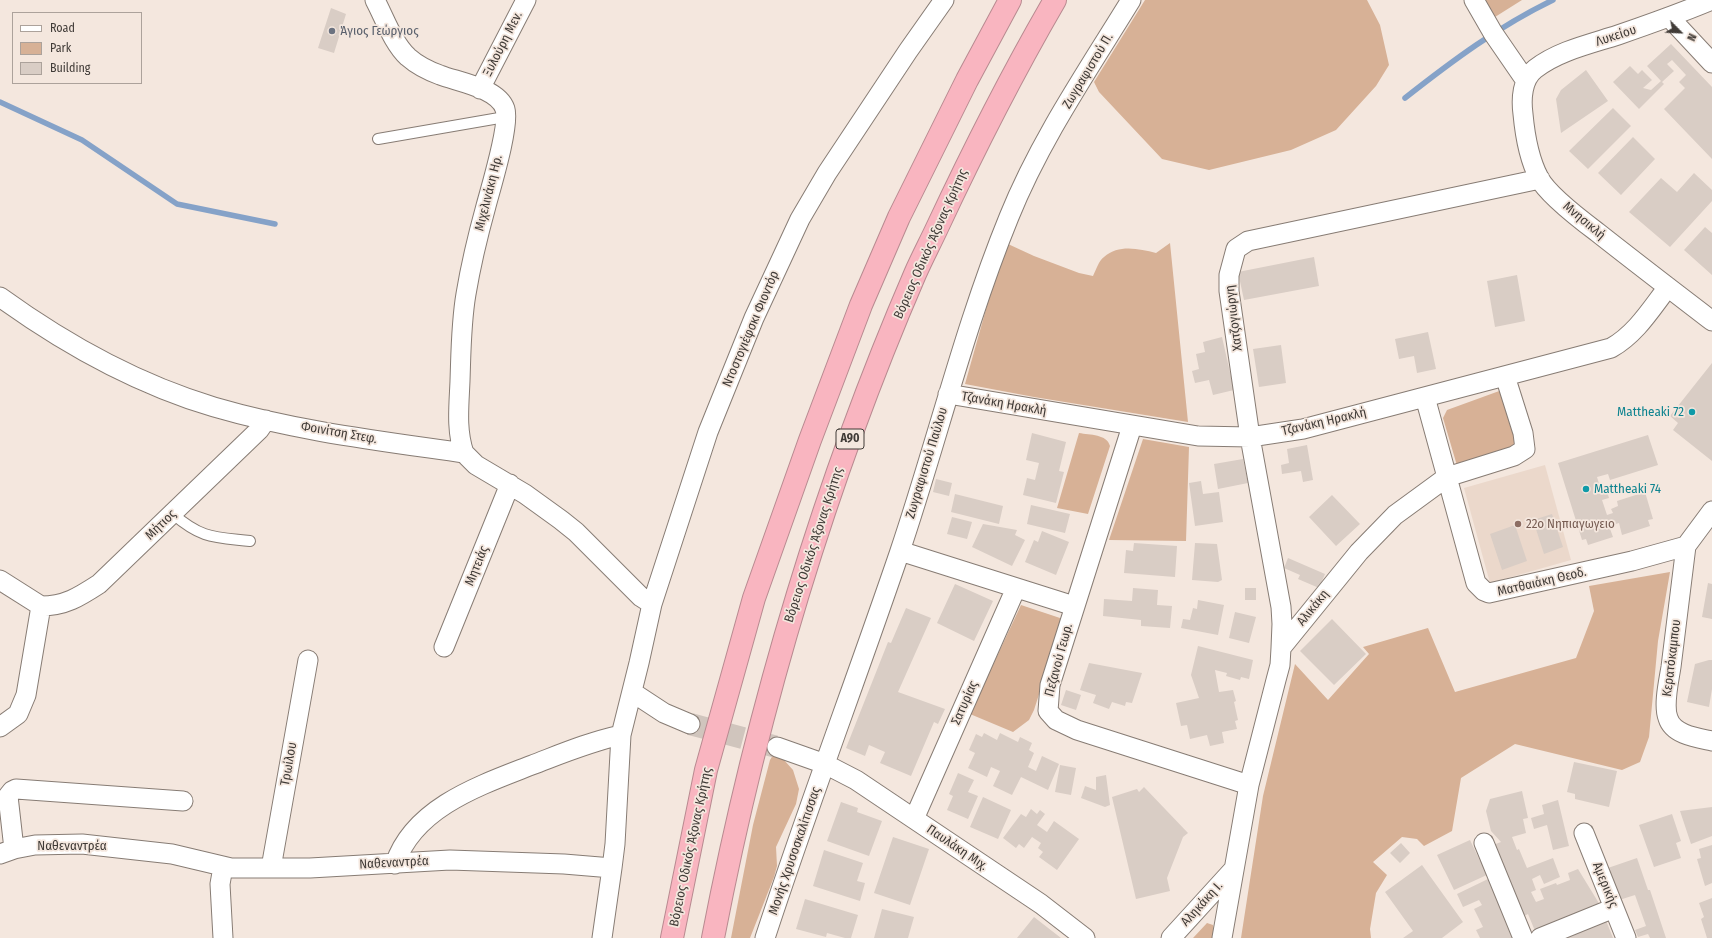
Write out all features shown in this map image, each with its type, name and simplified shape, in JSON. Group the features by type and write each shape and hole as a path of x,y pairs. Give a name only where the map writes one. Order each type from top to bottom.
{"highway":[{"name":"Βόρειος Οδικός Άξονας Κρήτης","path":"672,938 706,770 754,598 810,440 856,319 899,217 967,80 1010,0"},
{"name":"Βόρειος Οδικός Άξονας Κρήτης","path":"713,938 748,776 769,692 792,609 845,453 896,318 916,270 966,166 1055,0"}],"street":[{"path":"375,0 395,40 409,58 438,75 480,88 493,95 501,102 504,108 505,116"},
{"name":"Ξυλούρη Μεν.","path":"480,88 526,0"},
{"name":"Ντοστογιέφσκι Φιοντόρ","path":"632,692 652,604 708,432 754,318 800,219 832,166 908,51 944,0"},
{"name":"Ζωγραφιστού Π.","path":"1045,142 1131,0"},
{"path":"1474,0 1492,33 1526,81"},
{"name":"Λυκείου","path":"1526,81 1533,70 1546,61 1570,51 1670,18 1712,0"},
{"path":"1670,18 1712,63"},
{"name":"Μνησικλή","path":"1526,81 1522,94 1525,132 1530,153 1540,179 1577,217 1712,321"},
{"name":"Μιχελινάκη Ηρ.","path":"464,453 460,440 459,419 462,325 466,295 477,240 494,174 505,116"},
{"name":"Ζωγραφιστού Παύλου","path":"825,764 900,551 948,394 996,250 1010,214 1045,142"},
{"name":"Χατζογιώργη","path":"1281,648 1282,624 1280,607 1250,437 1229,291 1229,274 1236,249 1248,241 1540,179"},
{"name":"Τζανάκη Ηρακλή","path":"948,394 1198,436 1250,437 1303,429 1611,348 1624,339 1638,326 1668,287"},
{"name":"Φοινίτση Στεφ.","path":"0,297 60,338 153,385 209,406 266,420 352,436 464,453"},
{"name":"Αλικάκη","path":"1281,648 1378,531 1395,515 1447,477 1514,456 1525,448 1523,434 1505,376"},
{"name":"Ματθαιάκη Θεοδ.","path":"1425,397 1476,582 1484,592 1489,593 1632,561 1686,546"},
{"name":"Μήτιος","path":"41,606 55,606 68,602 99,584 259,430 266,420"},
{"name":"Πεζανού Γεωρ.","path":"1132,426 1050,685 1048,711 1063,724 1076,730 1249,785"},
{"path":"464,453 476,465 510,484 547,508 571,528 637,594 652,604"},
{"name":"Μητειάς","path":"444,647 510,484"},
{"path":"1686,546 1712,511"},
{"name":"Κερατόκαμπου","path":"1686,546 1666,709 1668,718 1675,728 1682,733 1712,741"},
{"path":"900,551 1074,606"},
{"path":"0,580 41,606 26,695 18,714 0,727"},
{"name":"Σατυρίας","path":"914,819 1016,588"},
{"path":"1222,938 1249,785 1276,680 1281,648"},
{"name":"Τρωίλου","path":"271,868 308,660"},
{"path":"602,938 615,844 621,735 632,692 664,713 690,724"},
{"path":"395,864 399,853 407,840 430,817 455,798 476,787 570,750 598,740 621,735"},
{"name":"Παυλάκη Μιχ.","path":"777,747 825,764 856,780 1041,904 1085,938"},
{"name":"Μονής Χρυσοσκαλίτισσας","path":"765,938 825,764"},
{"path":"7,852 8,796 16,789 183,801"},
{"name":"Αμερικής","path":"1584,833 1626,938"},
{"path":"1484,843 1523,938"},
{"name":"Ναθεναντρέα","path":"7,852 35,845 68,844 105,846 172,854 223,867 271,868 395,864 450,860 564,864 612,868"},
{"path":"222,938 220,884 223,867"},
{"name":"Αληκάκη Ι.","path":"1171,938 1233,870"},
{"path":"1540,938 1614,908"}],"lane":[{"path":"378,139 505,116"},
{"path":"173,514 188,527 208,536 250,541"}],"shaded area":[{"name":"22ο Νηπιαγωγειο","path":"1545,465 1571,560 1490,583 1464,488"}],"green space":[{"path":"1145,0 1367,0 1380,25 1389,65 1376,86 1336,130 1291,150 1209,170 1162,159 1099,92 1094,82"},
{"path":"1485,0 1522,0 1495,17"},
{"path":"1170,243 1188,422 1034,397 965,384 990,295 1008,244 1034,256 1079,273 1093,276 1102,258 1116,250 1143,250 1156,253"},
{"path":"1502,390 1518,440 1514,447 1458,469 1443,418 1447,410"},
{"path":"1079,433 1102,437 1110,446 1088,514 1057,508"},
{"path":"1143,439 1189,447 1186,541 1109,540"},
{"path":"1670,572 1658,641 1649,737 1640,762 1622,770 1515,744 1461,778 1452,831 1424,846 1417,839 1402,837 1373,862 1387,875 1376,893 1370,929 1371,938 1241,938 1263,796 1295,664 1328,700 1369,654 1363,647 1428,628 1455,692 1576,658 1594,611 1589,586"},
{"path":"1021,605 1060,618 1062,622 1034,710 1029,720 1013,732 970,714"},
{"path":"773,755 784,760 793,770 799,789 796,804 776,847 777,866 774,877 750,938 731,938 753,825 770,760"},
{"path":"1207,923 1213,925 1214,930 1212,938 1193,938"}],"building":[{"name":"Άγιος Γεώργιος","path":"331,8 346,14 334,53 318,48"},
{"path":"1671,44 1712,87 1712,159 1664,109 1685,88 1679,82 1686,75 1672,60 1667,64 1674,71 1662,82 1664,84 1639,109 1613,82 1630,66 1638,74 1642,70 1652,80 1643,88 1651,90 1661,81 1647,66"},
{"path":"1586,70 1608,101 1561,133 1556,99 1561,90"},
{"path":"1613,108 1631,126 1588,169 1569,151"},
{"path":"1633,137 1655,159 1621,195 1598,173"},
{"path":"1694,173 1712,190 1712,201 1670,247 1629,212 1661,178 1677,192"},
{"path":"1705,227 1712,233 1712,275 1684,250"},
{"path":"1314,257 1319,286 1244,300 1238,272"},
{"path":"1517,275 1525,321 1495,327 1487,281"},
{"path":"1428,332 1436,369 1417,373 1414,356 1399,359 1395,339"},
{"path":"1222,337 1234,390 1213,395 1209,380 1195,383 1192,371 1199,369 1196,354 1205,352 1203,342"},
{"path":"1281,345 1286,383 1259,387 1253,349"},
{"name":"Mattheaki 72","path":"1712,363 1712,461 1673,430 1678,423 1670,416"},
{"path":"1032,433 1066,442 1059,471 1064,472 1056,503 1023,495 1027,478 1035,480 1039,463 1026,460"},
{"name":"Mattheaki 74","path":"1648,435 1658,465 1610,480 1608,474 1597,477 1600,487 1605,485 1609,498 1602,500 1607,515 1613,513 1611,509 1618,506 1617,501 1645,492 1653,519 1648,520 1650,526 1622,535 1619,523 1609,526 1613,537 1588,545 1586,539 1582,540 1558,463"},
{"path":"1307,445 1313,480 1303,482 1301,471 1282,474 1281,465 1289,463 1287,449"},
{"path":"1243,459 1248,483 1218,489 1214,464"},
{"path":"936,479 952,483 949,496 933,492"},
{"path":"1201,481 1203,494 1219,492 1223,522 1195,526 1189,483"},
{"path":"955,494 1003,506 999,524 951,512"},
{"path":"1332,495 1360,524 1336,546 1309,517"},
{"path":"1031,505 1070,514 1065,533 1027,524"},
{"path":"1552,514 1563,547 1544,554 1533,520"},
{"path":"952,517 972,522 967,539 947,534"},
{"path":"983,524 1017,530 1015,535 1025,540 1012,566 972,547"},
{"path":"1515,525 1527,561 1502,570 1490,534"},
{"path":"1042,531 1069,542 1056,575 1025,562 1034,540 1038,542"},
{"path":"1134,543 1177,546 1175,577 1124,573 1126,550 1133,551"},
{"path":"1195,543 1217,544 1222,580 1218,582 1192,580"},
{"path":"1288,558 1325,574 1319,588 1298,579 1300,575 1284,568"},
{"path":"1708,583 1712,584 1712,619 1702,617"},
{"path":"955,584 993,601 974,641 937,623"},
{"path":"1133,588 1158,590 1157,605 1172,606 1170,628 1141,626 1141,620 1103,616 1104,599 1132,601"},
{"path":"1245,588 1256,588 1256,600 1245,600"},
{"path":"1198,600 1224,605 1218,635 1181,628 1183,619 1190,620 1193,608 1197,609"},
{"path":"906,608 931,618 898,692 945,709 938,724 934,722 911,776 880,763 885,752 869,745 865,756 846,748 888,642 891,643"},
{"path":"1235,612 1256,617 1249,643 1229,638"},
{"path":"1332,619 1366,654 1334,685 1300,651"},
{"path":"1198,646 1253,660 1249,679 1241,677 1240,680 1226,676 1227,673 1215,670 1219,692 1233,690 1238,720 1235,721 1237,729 1222,732 1224,743 1210,746 1207,735 1190,739 1187,725 1181,726 1176,703 1199,698 1191,675"},
{"path":"1712,660 1712,689 1709,707 1687,702 1695,664"},
{"path":"1089,663 1142,673 1132,703 1126,702 1125,706 1112,702 1109,709 1093,703 1096,695 1080,690"},
{"path":"1066,690 1081,695 1076,710 1061,705"},
{"path":"984,733 997,740 1000,733 1018,742 1020,737 1032,743 1029,750 1034,753 1028,767 1036,771 1042,756 1059,764 1048,790 1021,777 1012,795 993,786 1000,771 991,767 987,777 968,768 975,753 969,750 976,734 982,737"},
{"path":"1574,762 1617,771 1609,807 1575,799 1575,794 1567,792"},
{"path":"1060,765 1076,768 1071,795 1055,792"},
{"path":"958,773 974,780 968,792 978,796 968,819 947,810 953,796 949,794"},
{"path":"1106,775 1110,805 1105,807 1081,798 1085,786 1096,790 1096,777"},
{"path":"1144,787 1188,833 1183,837 1167,878 1170,891 1136,899 1112,797 1137,789 1139,792"},
{"path":"1522,791 1528,818 1523,819 1526,833 1512,837 1517,850 1519,849 1527,868 1553,858 1560,877 1544,884 1540,875 1532,879 1536,890 1531,892 1536,902 1544,899 1540,889 1570,880 1568,873 1578,869 1600,905 1535,931 1528,914 1522,917 1493,845 1501,842 1491,831 1486,811 1490,799"},
{"path":"983,797 1011,810 998,839 970,827"},
{"path":"1558,800 1569,846 1553,850 1547,825 1534,829 1531,818 1544,814 1542,805"},
{"path":"841,802 858,808 857,812 882,821 869,856 827,841"},
{"path":"1712,807 1712,836 1691,844 1680,811"},
{"path":"1031,809 1037,814 1040,810 1045,814 1037,825 1047,832 1054,821 1079,839 1057,870 1039,857 1043,852 1038,848 1041,843 1032,837 1024,848 1019,844 1016,848 1003,838 1021,814 1026,817"},
{"path":"1672,814 1681,841 1676,843 1681,858 1654,867 1639,825"},
{"path":"893,837 929,849 910,905 874,893"},
{"path":"1470,840 1480,861 1483,860 1489,874 1454,890 1437,855"},
{"path":"1401,843 1410,853 1400,863 1390,853"},
{"path":"1712,845 1712,883 1705,886 1697,859 1701,858 1699,849"},
{"path":"824,850 863,863 857,881 865,883 860,901 813,886"},
{"path":"1637,858 1648,890 1650,890 1666,938 1650,938 1648,934 1638,937 1635,930 1646,926 1635,895 1616,901 1605,869"},
{"path":"1422,865 1463,922 1442,938 1403,938 1413,931 1385,892"},
{"path":"1488,879 1515,938 1480,938 1476,930 1483,927 1474,909 1482,905 1479,900 1463,907 1457,894"},
{"path":"1712,898 1712,938 1707,938 1701,919 1704,917 1699,903"},
{"path":"805,899 858,915 851,938 845,938 827,933 826,937 796,929"},
{"path":"882,909 914,917 908,938 874,938"},
{"path":"1034,917 1061,938 1017,938"},
{"path":"1605,918 1613,938 1561,938"}],"waterway":[{"path":"1405,98 1476,45 1514,21 1553,0"},
{"path":"0,102 82,140 177,204 275,224"}],"tunnel":[{"path":"690,724 777,747"}],"place":[{"name":"Άγιος Γεώργιος","path":"332,31"},
{"name":"Mattheaki 72","path":"1692,412"},
{"name":"Mattheaki 74","path":"1586,489"},
{"name":"22ο Νηπιαγωγειο","path":"1518,524"}]}
